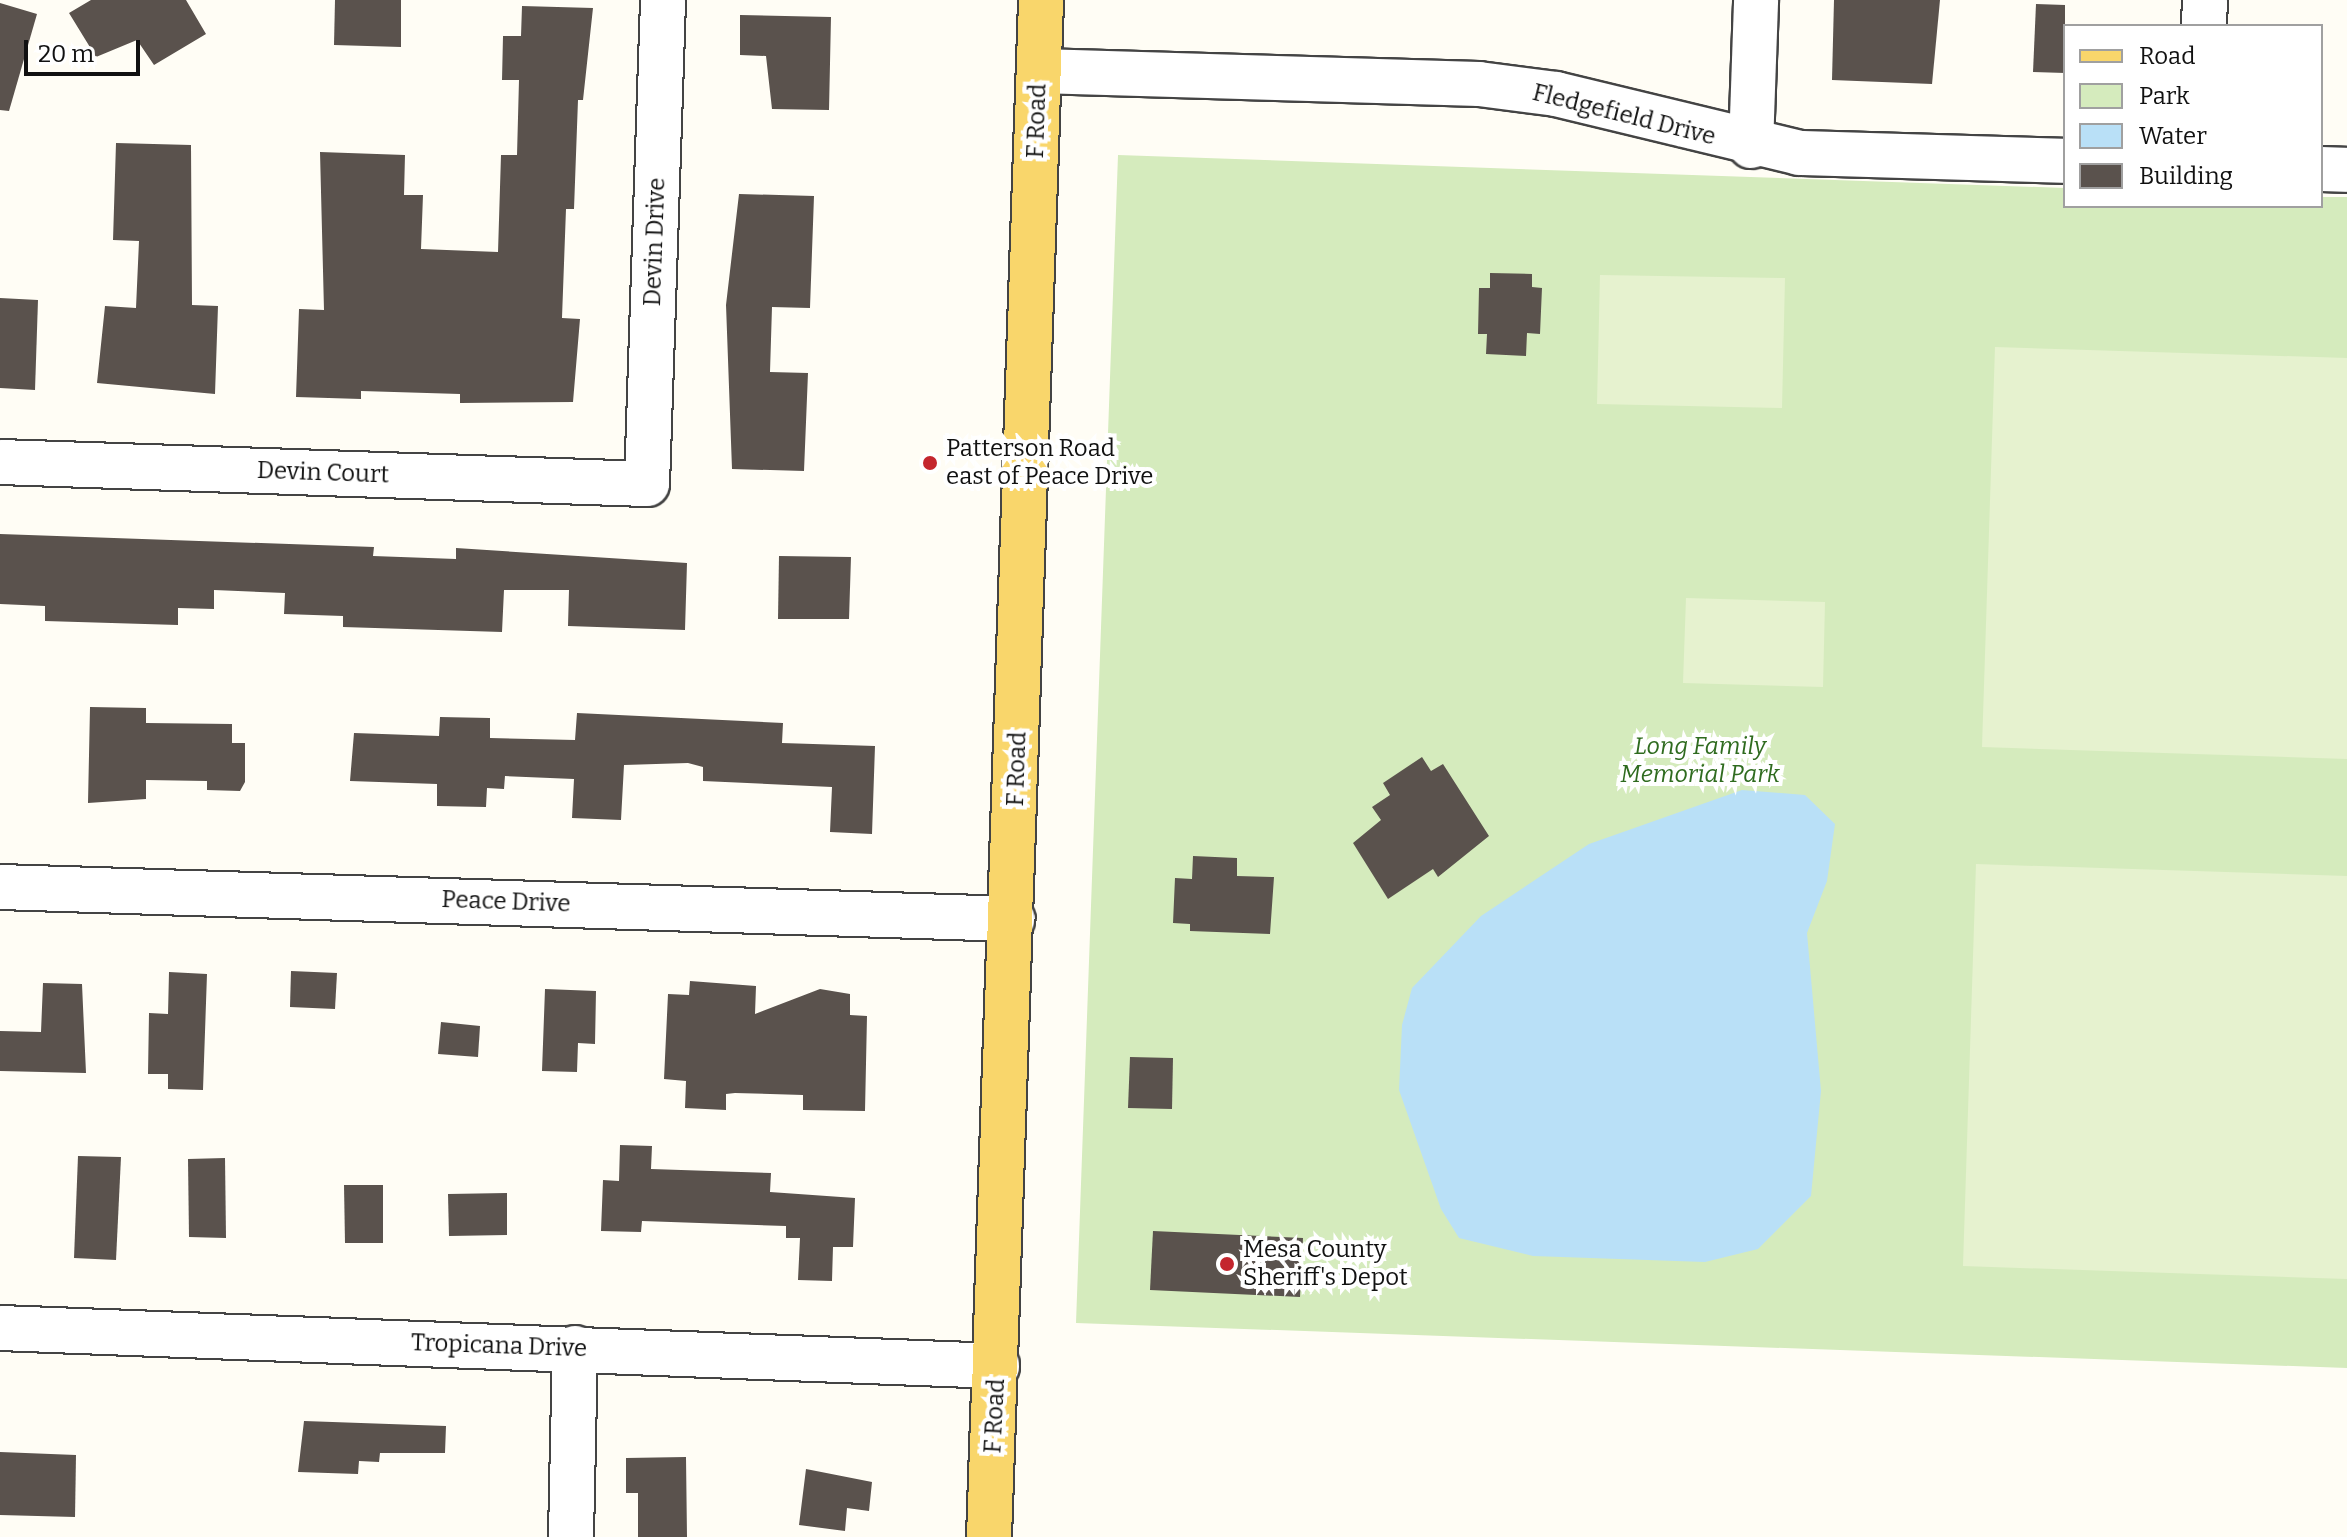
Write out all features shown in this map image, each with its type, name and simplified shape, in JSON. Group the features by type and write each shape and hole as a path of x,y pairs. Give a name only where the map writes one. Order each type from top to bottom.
{"main road":[{"name":"F Road","path":"989,1537 1041,0"}],"street":[{"name":"Devin Drive","path":"647,484 663,0"},
{"path":"1751,146 1756,0"},
{"path":"2204,24 2205,0"},
{"name":"Fledgefield Drive","path":"1039,71 1479,84 1556,94 1751,146 2063,161"},
{"path":"2323,169 2347,170"},
{"name":"Devin Court","path":"0,462 647,484"},
{"name":"Peace Drive","path":"0,887 1012,919"},
{"name":"Tropicana Drive","path":"0,1328 997,1366"},
{"path":"571,1537 575,1348"}],"green space":[{"name":"Long Family Memorial Park","path":"1118,155 2063,188 2063,208 2323,208 2323,197 2347,197 2347,1368 1076,1323"},
{"path":"1600,275 1785,278 1782,408 1597,404"},
{"path":"1995,347 2347,358 2347,759 1982,747"},
{"path":"1686,598 1825,602 1823,687 1683,683"},
{"path":"1976,864 2347,876 2347,1279 1963,1266"}],"water":[{"path":"1742,790 1805,795 1835,824 1827,881 1807,933 1821,1091 1811,1196 1758,1249 1705,1262 1533,1256 1459,1238 1441,1209 1399,1090 1402,1025 1412,988 1481,916 1589,844"}],"building":[{"path":"91,0 186,0 206,34 154,65 137,40 96,57 69,13"},
{"path":"335,0 401,0 401,47 334,45"},
{"path":"1834,0 1940,0 1932,84 1832,80"},
{"path":"0,3 37,14 9,111 0,110"},
{"path":"2036,4 2065,5 2063,73 2033,72"},
{"path":"522,6 593,8 583,100 578,100 574,209 566,209 562,318 580,319 573,402 460,403 460,394 361,391 361,399 296,397 299,309 324,310 320,152 405,155 404,195 423,195 421,249 498,252 501,155 517,155 519,80 502,80 503,36 521,36"},
{"path":"740,15 831,17 829,110 772,109 766,56 740,55"},
{"path":"116,143 191,145 192,305 218,306 215,394 97,383 105,306 136,308 139,241 113,240"},
{"path":"739,194 814,196 810,308 772,307 770,372 808,373 804,471 732,469 726,305"},
{"path":"1490,273 1532,274 1532,287 1542,288 1540,334 1527,333 1526,356 1486,354 1487,334 1478,334 1479,288 1490,288"},
{"path":"0,298 38,300 35,390 0,388"},
{"path":"0,534 374,547 373,556 456,559 456,548 687,563 685,630 568,626 569,590 504,590 502,632 343,627 343,616 284,614 285,593 214,590 214,609 178,608 178,625 45,621 45,606 0,604"},
{"path":"779,556 851,557 849,619 778,619"},
{"path":"90,707 146,708 146,723 232,724 232,743 245,743 245,782 240,791 207,790 207,781 146,780 146,799 88,803"},
{"path":"577,713 783,723 782,743 875,746 872,834 830,832 832,787 703,781 703,767 688,763 624,765 621,820 572,818 574,779 505,776 504,789 487,788 486,807 437,806 437,784 350,781 354,733 439,736 440,717 490,718 490,738 575,740"},
{"path":"1422,757 1431,771 1443,764 1489,836 1438,877 1433,869 1388,899 1353,843 1381,820 1372,807 1390,795 1383,783"},
{"path":"1193,856 1237,858 1237,876 1274,877 1270,934 1190,931 1190,924 1173,923 1175,878 1192,879"},
{"path":"291,971 337,973 335,1009 290,1007"},
{"path":"169,972 207,974 203,1090 168,1089 168,1074 148,1074 149,1013 168,1014"},
{"path":"690,981 756,986 755,1014 820,989 850,994 850,1015 867,1016 865,1111 803,1110 803,1095 735,1093 726,1094 726,1110 685,1108 686,1081 664,1079 668,994 689,995"},
{"path":"43,983 82,984 86,1073 0,1071 0,1031 41,1032"},
{"path":"545,989 596,991 595,1044 578,1043 577,1072 542,1071"},
{"path":"441,1022 480,1026 478,1057 438,1054"},
{"path":"1130,1057 1173,1058 1172,1109 1128,1108"},
{"path":"620,1145 652,1146 651,1169 771,1173 770,1192 855,1198 853,1247 833,1247 832,1281 798,1280 800,1238 786,1238 786,1226 642,1221 641,1232 601,1231 603,1180 619,1181"},
{"path":"78,1156 121,1157 116,1260 74,1258"},
{"path":"225,1158 226,1238 189,1237 188,1159"},
{"path":"344,1185 383,1185 383,1243 345,1243"},
{"path":"507,1193 507,1235 449,1236 448,1194"},
{"name":"Mesa County Sheriff's Depot","path":"1153,1231 1303,1238 1300,1297 1150,1290"},
{"path":"304,1421 446,1426 445,1453 380,1453 379,1462 359,1461 358,1474 298,1472"},
{"path":"0,1452 76,1455 75,1517 0,1515"},
{"path":"686,1457 687,1537 638,1537 638,1493 626,1493 626,1458"},
{"path":"806,1469 872,1482 869,1511 847,1508 845,1531 799,1525"}],"place":[{"name":"Patterson Road east of Peace Drive","path":"930,463"},
{"name":"Mesa County Sheriff's Depot","path":"1227,1264"}]}
